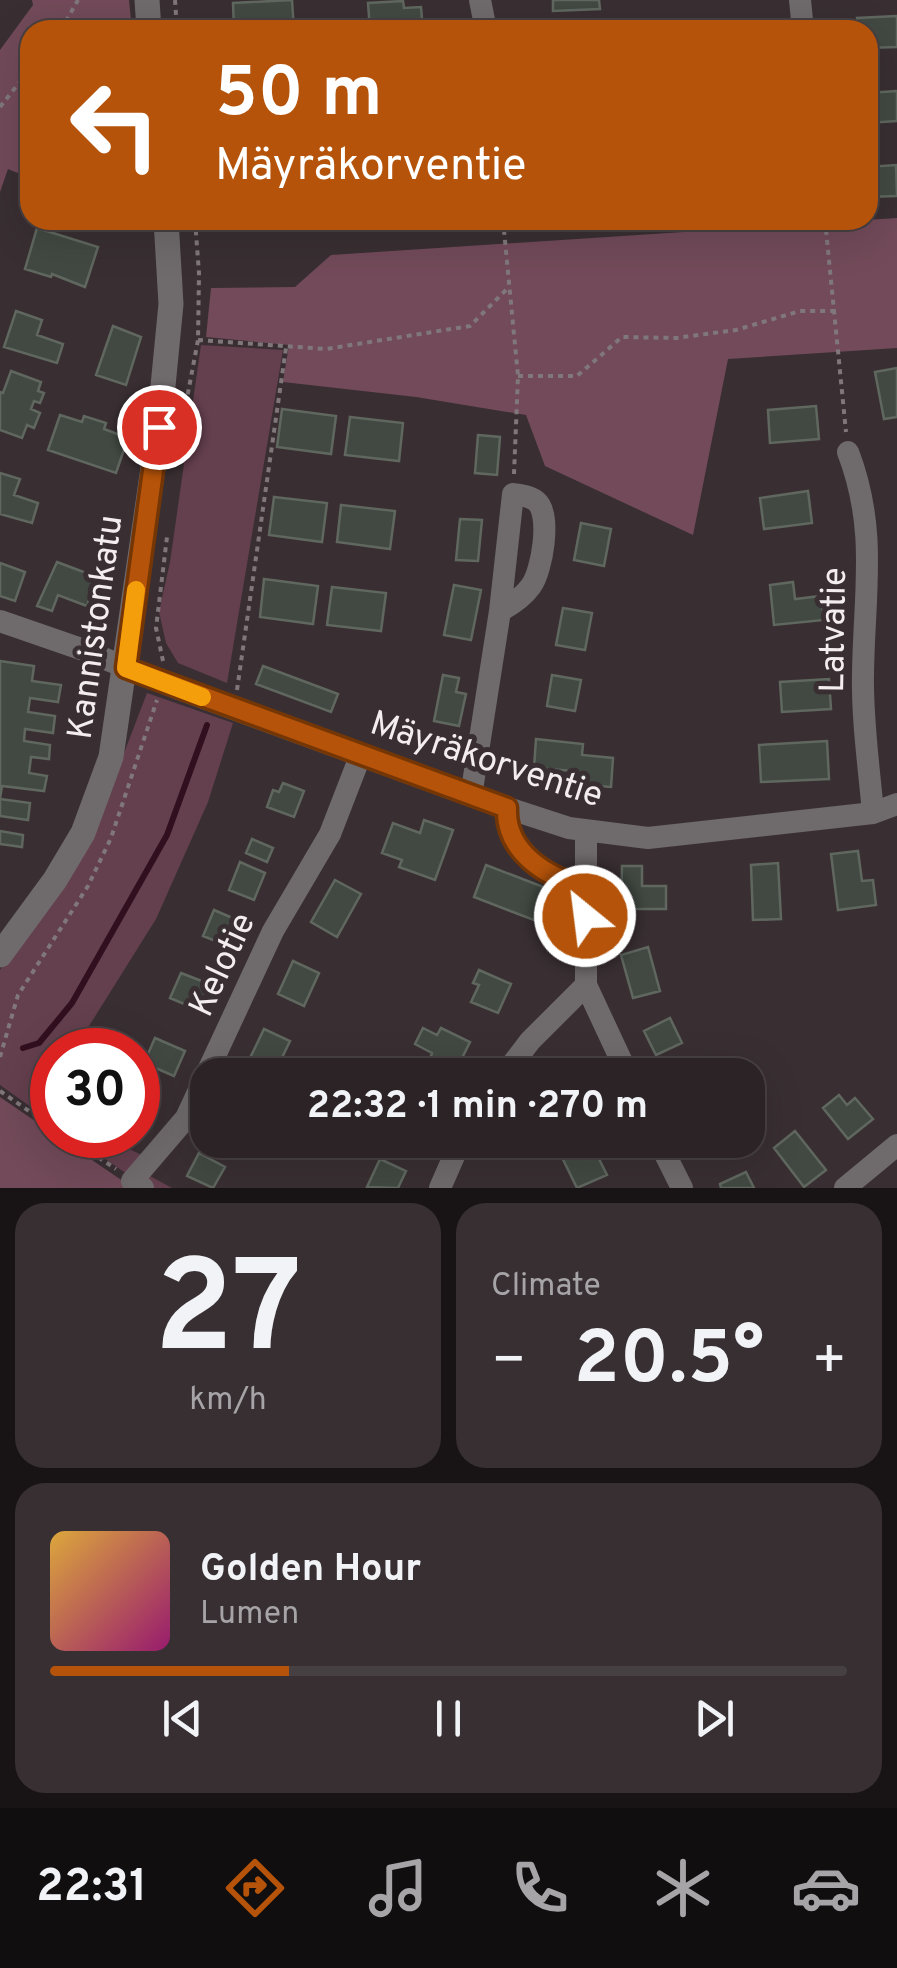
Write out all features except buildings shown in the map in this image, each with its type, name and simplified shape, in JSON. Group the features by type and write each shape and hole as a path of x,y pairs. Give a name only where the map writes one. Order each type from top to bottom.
{"street":[{"name":"Kannistonkatu","path":"0,955 54,880 88,821 111,757 159,427 171,304 167,230"},
{"name":"Latvatie","path":"848,452 862,487 870,558 863,676 872,813"},
{"path":"471,796 500,611 513,494 535,500 543,510 546,524 537,576 516,602 500,611"},
{"name":"Mäyräkorventie","path":"0,622 471,796 586,832 648,838 872,813 897,804"},
{"name":"Kelotie","path":"137,1184 186,1118 274,931 330,834 360,754"},
{"path":"586,832 586,985 620,1058"},
{"path":"517,1058 586,985"},
{"path":"845,1188 897,1145"},
{"path":"440,1188 453,1158"},
{"path":"667,1158 682,1188"}],"lane":[{"path":"507,808 506,824 516,847 528,860 586,887"}],"path":[{"path":"0,107 20,82"},
{"path":"504,230 518,376 513,494"},
{"path":"826,230 848,452"},
{"path":"198,340 326,349 470,326 508,288"},
{"path":"518,376 577,376 622,337 691,336 736,330 800,311 836,311"},
{"path":"235,708 286,348"},
{"path":"0,1057 18,995 64,924"},
{"path":"0,1091 30,1111"},
{"path":"99,1158 137,1184"}],"shaded area":[{"path":"32,0 129,0 131,20 22,20 33,5"},
{"path":"20,23 20,174 8,169 0,192 0,50"},
{"path":"897,218 897,348 728,359 693,535 545,466 526,415 416,397 283,382 289,345 206,337 211,288 295,287 331,255 713,230 878,230 878,219"},
{"path":"201,345 283,350 227,683 178,663 166,643 159,612 170,562"},
{"path":"147,693 233,723 208,802 156,919 88,1028 30,1028 30,1106 0,1085 0,970 90,842"},
{"path":"0,1097 30,1118 30,1158 89,1158 133,1188 0,1188"},
{"path":"104,1158 145,1158 137,1169 172,1188 147,1188"}],"waterway":[{"path":"23,1048 39,1043 72,1003 167,835 207,725"}],"slow traffic":[{"path":"136,590 126,668 202,697"}],"route":[{"path":"159,427 126,668 507,808 506,824 516,847 528,860 586,887 585,916"}]}
